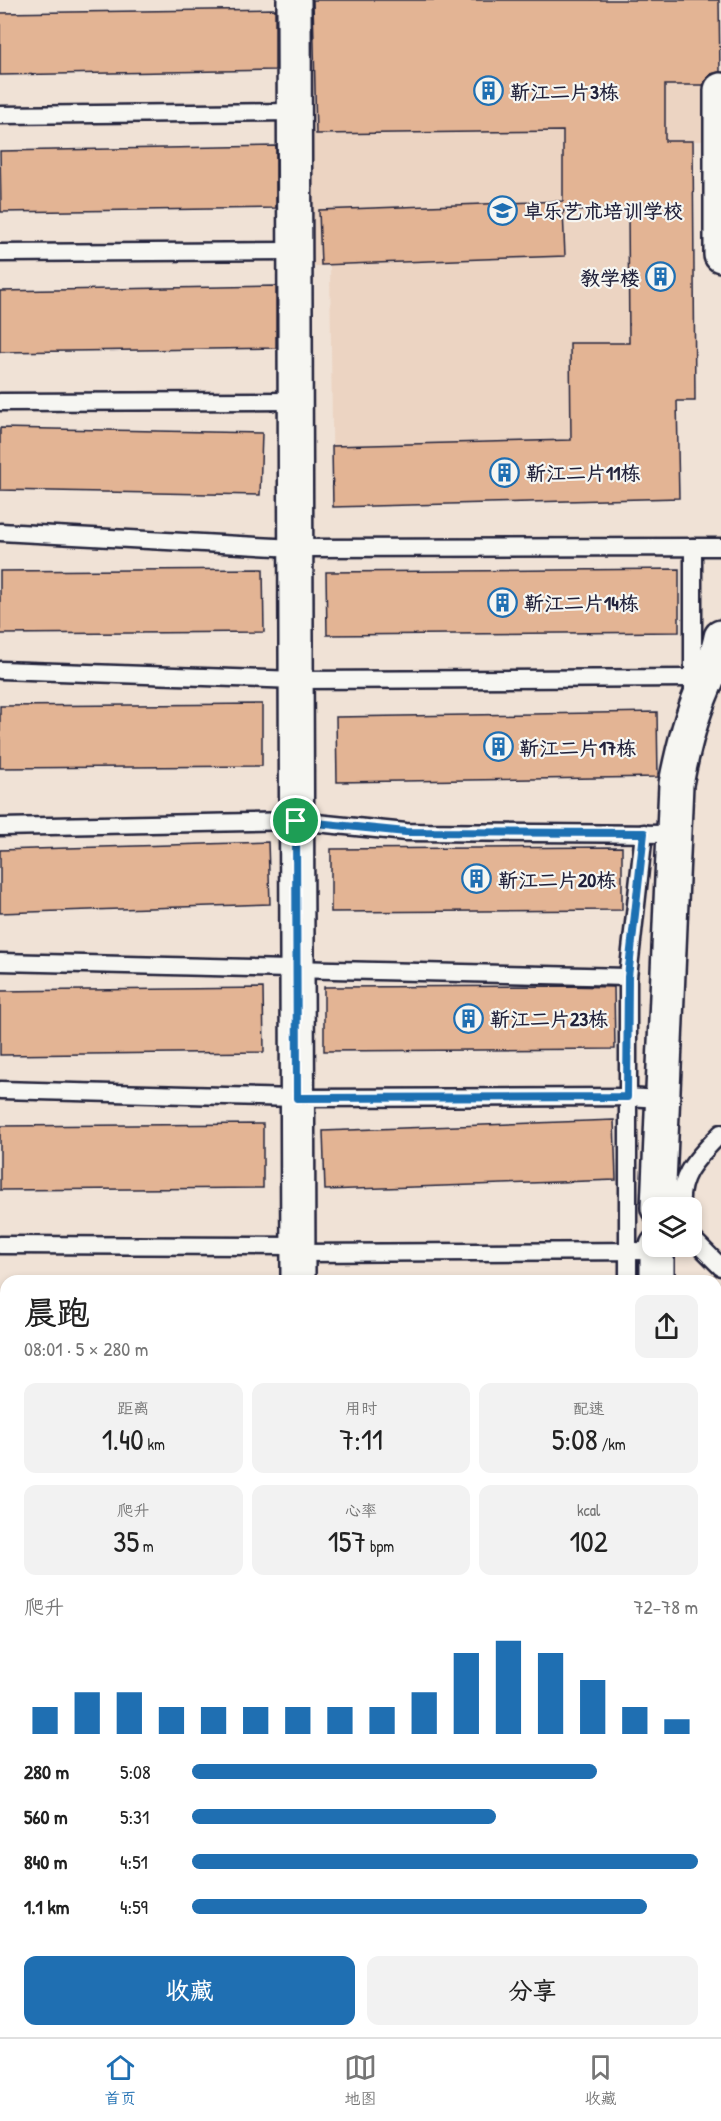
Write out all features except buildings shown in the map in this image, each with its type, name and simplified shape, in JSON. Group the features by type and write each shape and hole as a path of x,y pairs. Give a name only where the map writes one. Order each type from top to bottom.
{"street":[{"path":"294,0 298,1260"},
{"path":"721,90 721,255"},
{"path":"658,1197 661,1099 658,833 676,784 693,719 716,660 721,637"}],"lane":[{"path":"0,115 294,112"},
{"path":"0,253 294,251"},
{"path":"0,402 294,400"},
{"path":"0,532 295,548 721,547"},
{"path":"693,547 693,719"},
{"path":"0,670 296,680 693,678"},
{"path":"0,827 296,821 406,832 658,833 628,977 627,1097 642,1206"},
{"path":"0,962 628,977"},
{"path":"0,1090 297,1098 627,1097 661,1099"},
{"path":"680,1197 685,1176 721,1133"},
{"path":"0,1245 298,1260 649,1257"},
{"path":"702,1248 721,1267"},
{"path":"633,1275 649,1257"}],"shaded area":[{"name":"卓乐艺术培训学校","path":"309,0 719,0 720,84 704,85 705,141 693,141 695,401 677,401 679,498 333,507 330,266 312,266"}],"place":[{"name":"靳江二片3栋","path":"489,91"},
{"name":"卓乐艺术培训学校","path":"502,210"},
{"name":"教学楼","path":"661,277"},
{"name":"靳江二片11栋","path":"505,472"},
{"name":"靳江二片14栋","path":"503,602"},
{"name":"靳江二片17栋","path":"498,747"},
{"name":"靳江二片20栋","path":"477,879"},
{"name":"靳江二片23栋","path":"469,1018"}],"route":[{"path":"296,821 406,832 644,833 628,977 627,1097 297,1098 296,821"}]}
